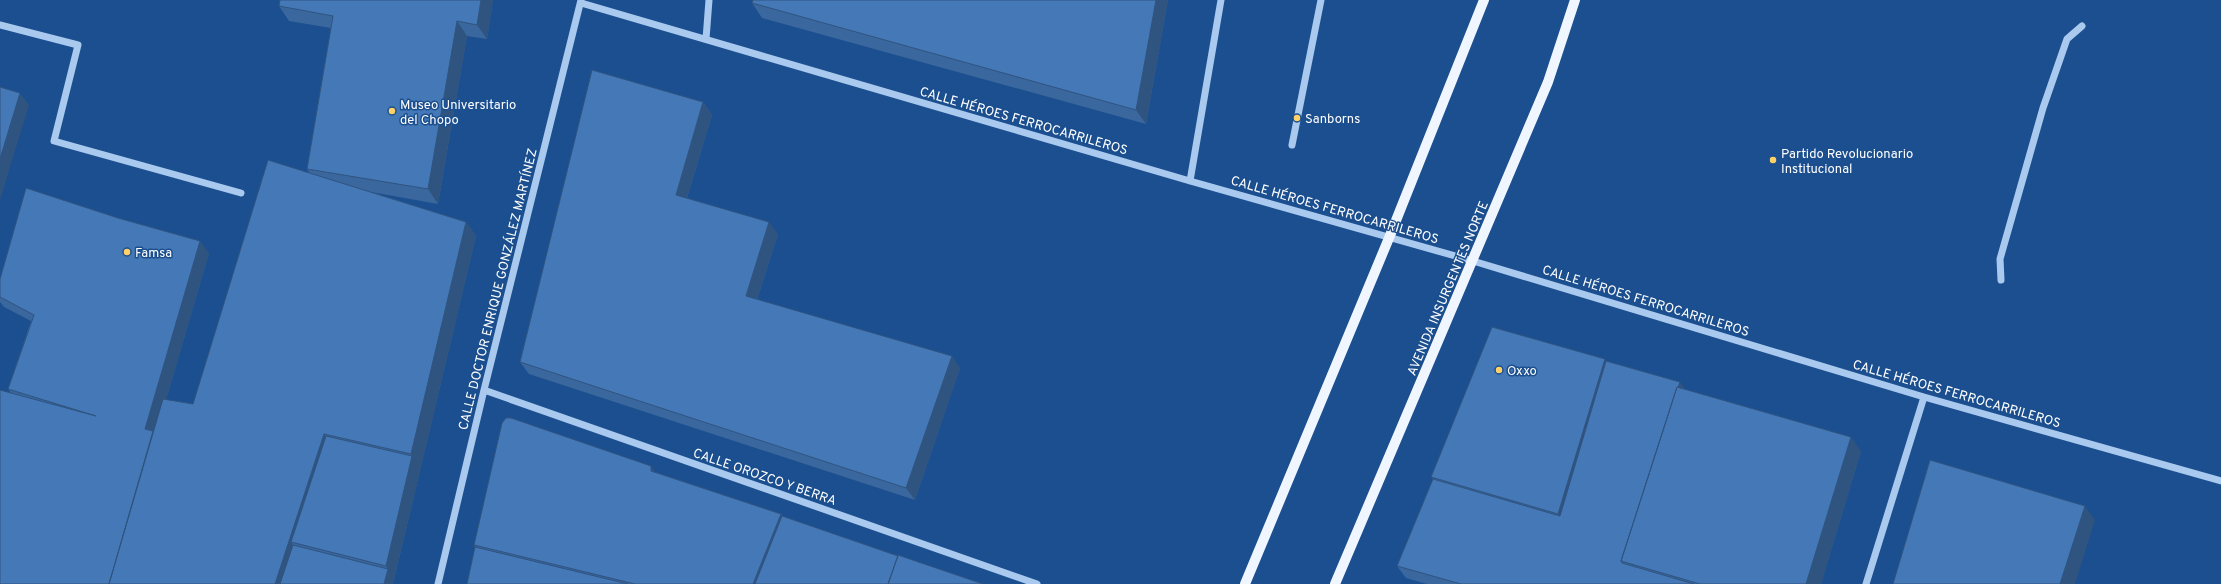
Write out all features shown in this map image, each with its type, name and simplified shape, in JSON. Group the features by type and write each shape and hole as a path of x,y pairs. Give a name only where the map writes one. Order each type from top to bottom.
{"main road":[{"path":"1245,584 1389,238 1484,0"},
{"name":"AVENIDA INSURGENTES NORTE","path":"1336,584 1548,82 1575,0"}],"street":[{"path":"706,39 709,0"},
{"path":"1190,181 1221,0"},
{"path":"1292,145 1321,0"},
{"name":"CALLE HÉROES FERROCARRILEROS","path":"581,1 1190,181 1389,238 1473,260 1924,397 2221,481"},
{"name":"CALLE DOCTOR ENRIQUE GONZÁLEZ MARTÍNEZ","path":"438,584 484,390 581,1"},
{"path":"0,25 78,45 54,141 241,193"},
{"path":"2001,280 2000,259 2043,108 2067,39 2082,26"},
{"name":"CALLE OROZCO Y BERRA","path":"484,390 1037,584"},
{"path":"1866,584 1924,397"}],"building":[{"name":"Museo Universitario del Chopo","path":"280,0 481,0 477,25 457,21 428,189 307,169 333,16 279,6"},
{"path":"753,0 1156,0 1136,110 752,3"},
{"path":"592,70 703,102 676,195 769,222 746,296 952,356 906,488 520,362"},
{"path":"0,87 20,93 0,159"},
{"path":"268,160 466,222 411,454 324,434 275,584 109,584 163,399 193,404"},
{"path":"26,188 118,218 200,241 145,429 153,431 109,584 0,584 0,390 96,416 8,389 34,315 0,297 0,279"},
{"path":"1492,327 1605,359 1558,514 1431,477"},
{"path":"1606,361 1680,382 1678,388 1677,387 1621,561 1622,563 1694,584 1461,584 1397,566 1433,479 1560,516"},
{"path":"1677,387 1851,437 1806,584 1700,584 1621,561"},
{"path":"506,418 511,418 651,466 651,471 781,514 753,584 635,584 474,545 502,423"},
{"path":"326,436 412,456 386,566 291,542"},
{"path":"1930,460 2085,506 2060,584 1893,584"},
{"path":"782,516 898,556 888,584 755,584"},
{"path":"293,545 388,569 384,584 280,584"},
{"path":"475,547 628,584 467,584"},
{"path":"898,555 983,584 888,584"}],"place":[{"name":"Museo Universitario del Chopo","path":"392,111"},
{"name":"Sanborns","path":"1297,118"},
{"name":"Partido Revolucionario Institucional","path":"1773,160"},
{"name":"Famsa","path":"127,252"},
{"name":"Oxxo","path":"1499,370"}]}
